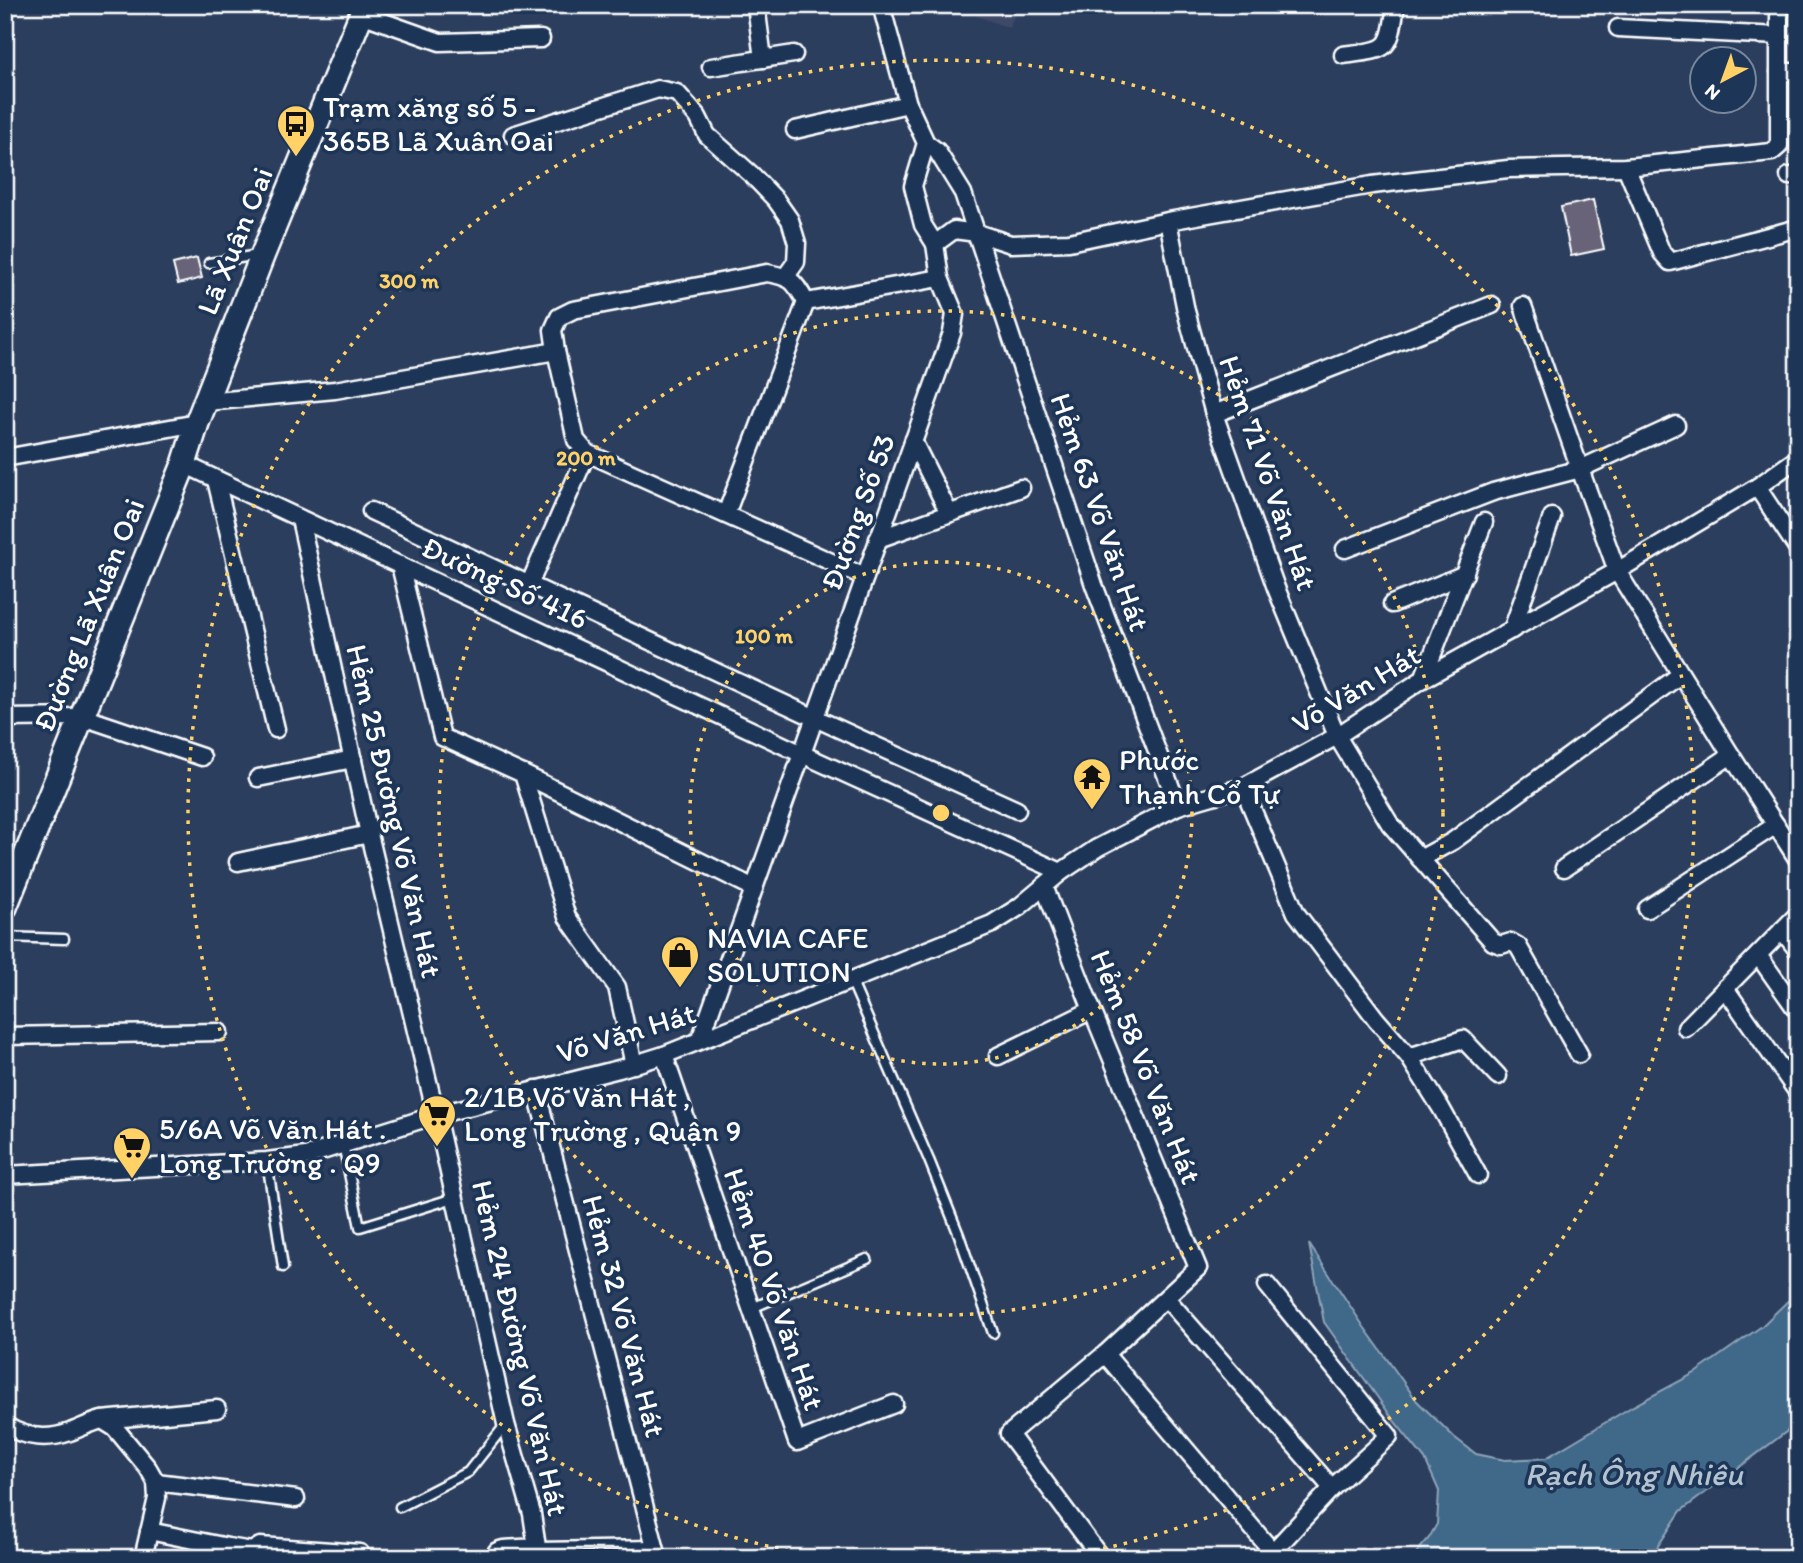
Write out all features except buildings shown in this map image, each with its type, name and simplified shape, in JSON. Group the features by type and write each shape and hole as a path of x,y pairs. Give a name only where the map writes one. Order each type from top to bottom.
{"main road":[{"name":"Lã Xuân Oai","path":"197,423 363,10"},
{"name":"Đường Lã Xuân Oai","path":"5,907 184,464 197,423"}],"street":[{"path":"756,5 763,59"},
{"name":"Hẻm 63 Võ Văn Hát","path":"881,5 908,104 926,143 937,151 963,193 1094,585 1178,807"},
{"path":"1343,55 1374,51 1386,45 1391,37 1396,5"},
{"path":"935,244 954,230 977,233 1011,244 1069,242 1168,221 1373,185 1508,169 1626,167 1776,150 1779,146 1781,5"},
{"path":"363,10 440,41 541,39"},
{"path":"1618,28 1779,36"},
{"path":"711,67 794,54"},
{"path":"1779,72 1798,72"},
{"path":"513,135 658,89 677,93 698,117 707,135 752,174 790,220 797,243 796,262 786,276"},
{"path":"795,130 908,104"},
{"name":"Đường Số 53","path":"700,1040 952,333 955,314 940,278 935,244 923,225 913,186 926,143"},
{"path":"1626,167 1662,253 1670,262 1798,228"},
{"name":"Hẻm 71 Võ Văn Hát","path":"1168,221 1186,311 1214,414 1276,587 1337,736 1390,824 1420,859 1493,942 1502,945 1511,942 1518,946 1579,1054"},
{"path":"726,514 806,302 799,289 786,276 767,273 573,310 559,317 553,330 556,351 576,440 587,453 865,577"},
{"path":"806,302 940,278"},
{"path":"1214,414 1492,306"},
{"path":"1523,306 1617,571 1798,860"},
{"path":"206,402 335,390 556,351"},
{"path":"5,458 197,423"},
{"path":"1345,549 1493,492 1580,469 1676,425"},
{"path":"913,442 949,513"},
{"path":"529,585 587,453"},
{"name":"Võ Văn Hát","path":"5,1175 267,1161 306,1156 436,1115 634,1065 851,981 992,924 1097,848 1178,807 1243,787 1337,736 1423,680 1617,571 1757,488 1798,458"},
{"name":"Đường Số 416","path":"184,464 802,754 1061,872"},
{"path":"216,480 276,729"},
{"path":"878,540 1021,488"},
{"path":"1757,488 1798,549"},
{"path":"371,511 1017,810"},
{"path":"1512,630 1552,517"},
{"name":"Hẻm 25 Đường Võ Văn Hát","path":"300,519 369,834 436,1115"},
{"path":"1423,680 1484,522"},
{"path":"400,565 442,737 754,888"},
{"path":"1392,604 1465,574"},
{"path":"1420,859 1453,841 1681,675"},
{"path":"5,718 83,717 202,757"},
{"path":"1564,867 1731,755"},
{"path":"258,778 353,759"},
{"path":"523,775 567,917 617,987 634,1065"},
{"path":"1243,787 1296,913 1409,1058 1478,1175"},
{"path":"1647,909 1776,825"},
{"path":"238,862 369,834"},
{"name":"Hẻm 58 Võ Văn Hát","path":"1044,886 1198,1268 1166,1298"},
{"path":"1686,1028 1798,915"},
{"path":"1782,930 1798,951"},
{"path":"1758,955 1798,1012"},
{"path":"1725,988 1798,1093"},
{"path":"998,1056 1092,1010"},
{"path":"5,1036 219,1032"},
{"path":"1409,1058 1463,1040 1498,1076"},
{"name":"Hẻm 40 Võ Văn Hát","path":"664,1055 797,1442 894,1404"},
{"name":"Hẻm 32 Võ Văn Hát","path":"536,1089 656,1551"},
{"name":"Hẻm 24 Đường Võ Văn Hát","path":"436,1115 506,1423 532,1514 537,1547 503,1549 497,1551 493,1558"},
{"path":"1105,1354 1270,1554 1332,1488 1389,1436 1266,1284"},
{"path":"1101,1558 1009,1434 1105,1354 1166,1298 1332,1488"},
{"path":"5,1424 11,1429 34,1437 53,1437 102,1420 217,1409"},
{"path":"102,1420 116,1428 156,1482 156,1498 143,1558"},
{"path":"156,1482 296,1499"},
{"path":"149,1531 252,1551 260,1546 360,1553"}],"lane":[{"path":"209,263 263,254"},
{"path":"5,937 64,939"},
{"path":"851,981 929,1160 959,1235 993,1333"},
{"path":"343,1144 360,1227 455,1198"},
{"path":"267,1161 283,1267"},
{"path":"752,1308 867,1259"},
{"path":"400,1507 468,1472 506,1423"},
{"path":"537,1547 656,1551"}],"shaded area":[{"path":"948,5 1019,5 1009,28"}],"water":[{"name":"Rạch Ông Nhiêu","path":"1309,1244 1417,1401 1476,1454 1505,1460 1546,1458 1695,1373 1762,1326 1798,1291 1798,1423 1681,1511 1654,1552 1654,1558 1412,1558 1437,1524 1439,1491 1425,1459 1395,1422 1324,1322"}],"place":[{"name":"Trạm xăng số 5 - 365B Lã Xuân Oai","path":"296,158"},
{"name":"Phước Thạnh Cổ Tự","path":"1092,811"},
{"name":"NAVIA CAFE SOLUTION","path":"680,989"},
{"name":"2/1B Võ Văn Hát , Long Trường , Quận 9","path":"437,1148"},
{"name":"5/6A Võ Văn Hát . Long Trường . Q9","path":"132,1180"}]}
